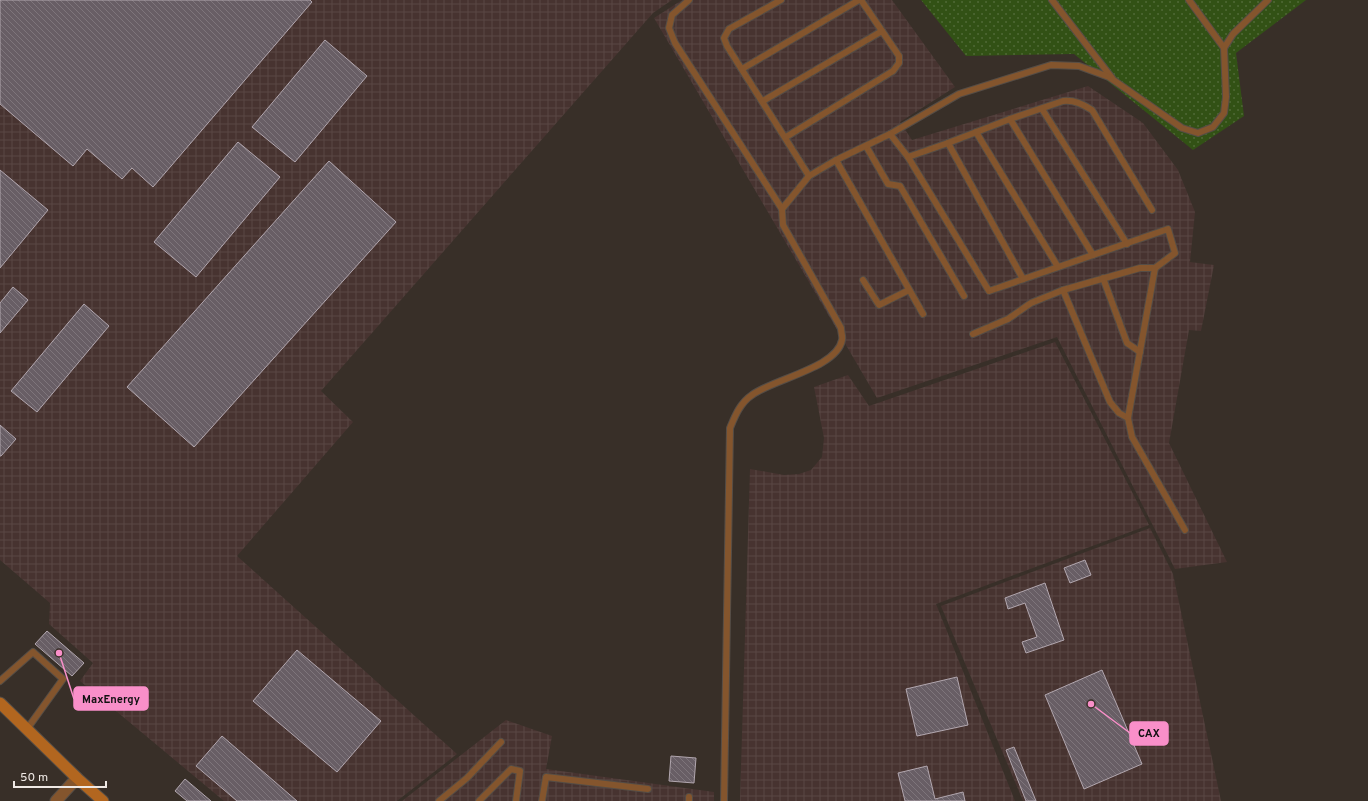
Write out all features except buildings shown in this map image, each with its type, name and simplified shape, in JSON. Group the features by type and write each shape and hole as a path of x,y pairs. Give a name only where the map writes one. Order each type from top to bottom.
{"main road":[{"path":"0,703 77,778 103,801"}],"street":[{"path":"56,801 77,778"}],"lane":[{"path":"689,0 672,15 669,28 675,43 782,209 783,225 841,328 842,341 836,352 826,361 751,395 738,410 730,428 724,801"},
{"path":"781,0 729,30 724,38 727,46 786,137 809,176"},
{"path":"742,69 860,0 899,56 899,63 893,71 786,137"},
{"path":"1052,0 1114,81"},
{"path":"782,209 809,176 836,160 890,134 959,94 1051,65 1080,66 1109,78 1182,128 1198,133 1213,127 1224,113 1226,97 1224,48 1189,0"},
{"path":"1224,48 1233,34 1268,0"},
{"path":"763,101 882,31"},
{"path":"908,157 1010,119 1063,101 1072,101 1092,110 1152,210"},
{"path":"1042,109 1126,244"},
{"path":"1010,119 1093,255"},
{"path":"976,132 1058,267"},
{"path":"890,134 908,157 989,291 1168,229 1175,253 1156,268 1140,268 1063,290 1031,304 1008,319 973,334"},
{"path":"948,143 1022,280"},
{"path":"866,146 888,184 900,186 964,296"},
{"path":"836,160 923,314"},
{"path":"1156,268 1128,418 1132,437 1186,530"},
{"path":"1103,278 1127,343 1140,352"},
{"path":"864,280 879,305 909,290"},
{"path":"1063,290 1110,402 1119,413 1128,418"},
{"path":"0,681 33,652 63,679 27,729"},
{"path":"439,801 467,778 500,742"},
{"path":"480,800 511,769 520,771 516,801"},
{"path":"542,801 546,776 648,789"}],"shaded area":[{"path":"0,0 672,0 653,13 321,391 353,422 237,556 457,754 397,801 224,801 80,681 93,663 49,624 50,603 0,560"},
{"path":"682,0 892,0 955,87 900,122 912,140 1088,86 1143,123 1178,170 1195,212 1190,262 1214,265 1201,331 1189,330 1169,443 1227,562 1175,569 1057,337 877,398 654,18"},
{"path":"1055,342 1149,525 936,604 1015,801 740,801 750,469 784,475 799,474 811,470 822,457 824,438 814,387 848,375 869,406"},
{"path":"1150,528 1173,574 1221,801 1023,801 941,606"},
{"path":"506,720 552,736 546,769 714,792 714,801 402,801"}],"green space":[{"path":"921,0 1306,0 1236,53 1244,116 1193,150 1074,54 966,56"}],"place":[{"name":"MaxEnergy","path":"59,653"},
{"name":"САХ","path":"1091,704"}]}
